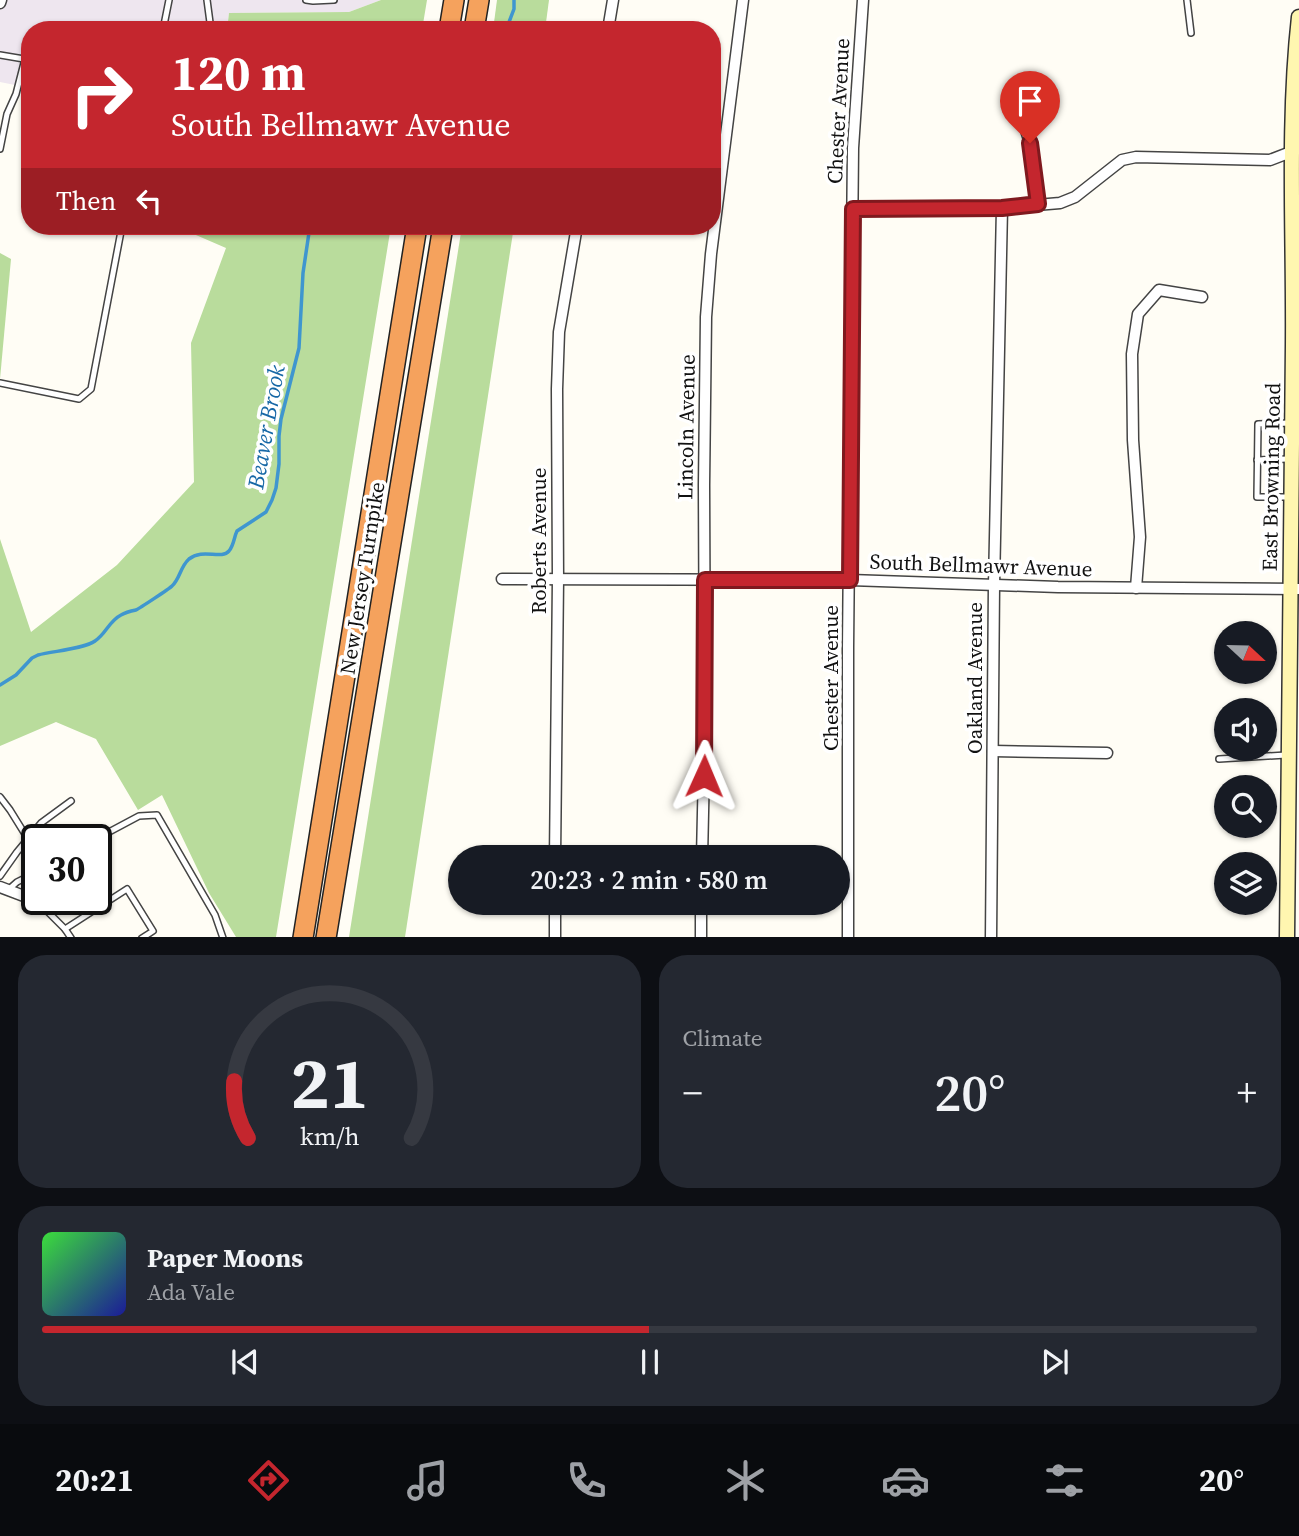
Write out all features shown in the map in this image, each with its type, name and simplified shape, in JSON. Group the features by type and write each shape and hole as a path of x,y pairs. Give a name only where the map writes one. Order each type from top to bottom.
{"highway":[{"path":"450,21 454,0"},
{"path":"475,21 480,0"},
{"name":"New Jersey Turnpike","path":"303,937 416,235"},
{"name":"New Jersey Turnpike","path":"326,937 442,235"}],"main road":[{"name":"East Browning Road","path":"1287,937 1289,754 1295,589 1292,423 1296,387 1296,40 1299,17"}],"street":[{"path":"610,21 613,0"},
{"name":"Lincoln Avenue","path":"721,175 743,0"},
{"name":"Chester Avenue","path":"848,937 853,148 863,0"},
{"path":"1016,109 1030,143 1038,204"},
{"path":"853,209 1002,208 1060,203 1075,197 1122,160 1136,157 1270,160 1296,150"},
{"name":"Oakland Avenue","path":"991,937 994,585 1002,208"},
{"name":"Roberts Avenue","path":"555,845 557,389 559,332 575,235"},
{"name":"Lincoln Avenue","path":"702,845 706,317 713,235"},
{"path":"1136,588 1140,537 1133,440 1132,354 1138,314 1159,290 1202,296"},
{"name":"South Bellmawr Avenue","path":"502,579 850,580 1136,588 1295,589"},
{"path":"993,751 1107,752"},
{"path":"4,888 21,895"},
{"path":"555,915 555,937"},
{"path":"701,915 701,937"}],"lane":[{"path":"165,21 169,0"},
{"path":"207,0 210,21"},
{"path":"306,0 334,0"},
{"path":"1187,0 1191,33"},
{"path":"0,55 21,59"},
{"path":"0,149 7,114 21,79"},
{"path":"0,383 79,399 91,389 120,235"},
{"path":"1292,423 1258,424 1257,497 1294,492"},
{"path":"1257,460 1292,458"},
{"path":"1277,755 1289,754"},
{"path":"0,797 21,828"},
{"path":"40,824 71,801"},
{"path":"112,830 139,816 157,815 215,915 223,937"},
{"path":"0,876 21,848"},
{"path":"4,888 21,880"},
{"path":"65,929 127,889 153,931 142,937"},
{"path":"51,915 71,937"}],"shaded area":[{"path":"0,0 381,0 349,12 229,13 228,21 21,21 21,86 0,82"}],"green space":[{"path":"381,0 427,0 424,21 228,21 229,13 349,12"},
{"path":"497,0 549,0 546,21 494,21"},
{"path":"196,235 390,235 276,937 236,937 209,893 162,795 138,810 96,739 56,722 0,746 0,539 31,632 117,565 194,482 191,343 226,248"},
{"path":"461,235 513,235 405,937 349,937"},
{"path":"0,253 11,259 0,379"}],"waterway":[{"name":"Beaver Brook","path":"509,21 514,0"},
{"name":"Beaver Brook","path":"0,685 38,655 76,648 95,641 117,618 136,610 172,586 189,559 200,554 226,553 232,546 237,531 266,512 276,488 281,419 299,348 303,273 309,235"}],"route":[{"path":"704,776 705,580 850,580 853,209 1002,208 1038,204 1030,143"}]}
